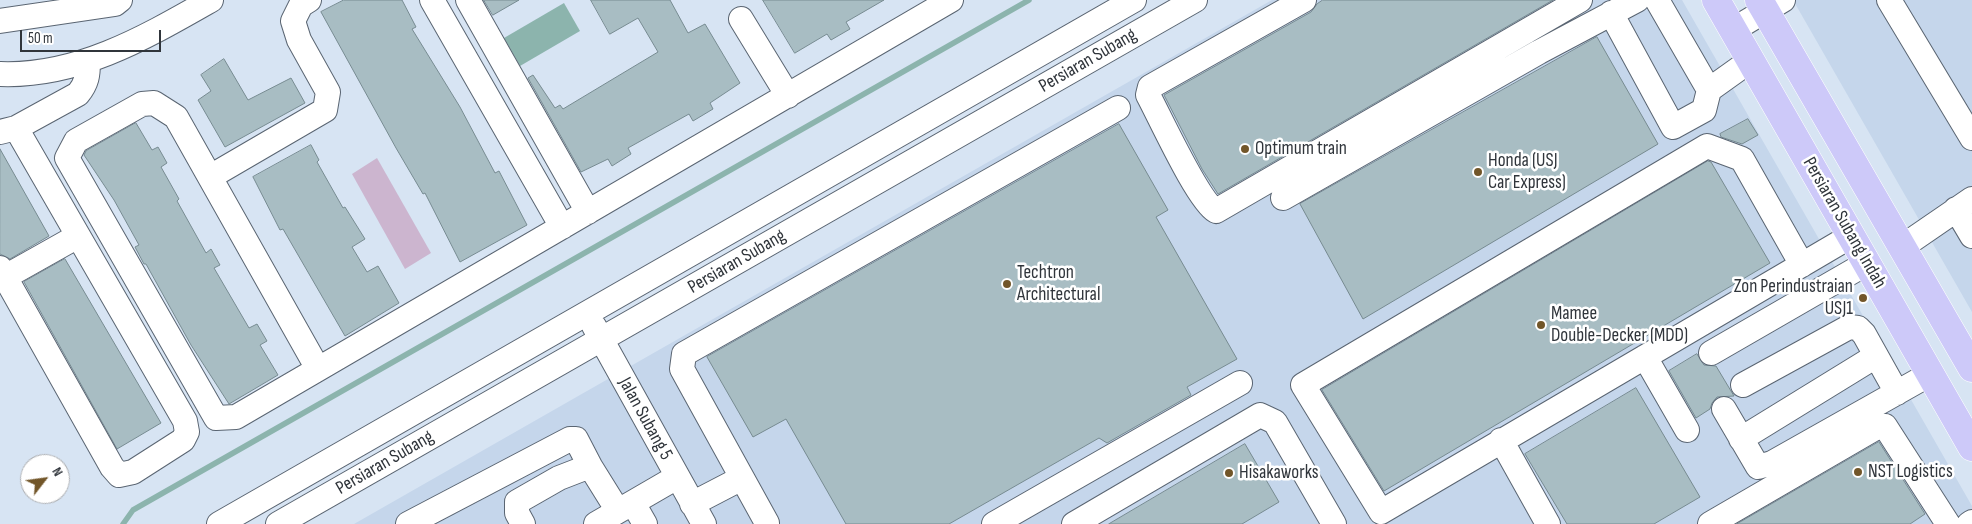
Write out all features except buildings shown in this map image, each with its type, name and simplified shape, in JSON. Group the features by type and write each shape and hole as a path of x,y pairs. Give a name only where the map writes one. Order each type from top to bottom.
{"main road":[{"name":"Persiaran Subang Indah","path":"1716,0 1972,447"},
{"name":"Persiaran Subang Indah","path":"1769,4 1902,247 1972,368"}],"street":[{"path":"0,21 115,4 120,0"},
{"path":"0,74 22,75 88,61 151,34 211,0"},
{"path":"210,177 325,110 328,92 298,40 293,21 301,5 309,0"},
{"path":"432,0 562,227"},
{"path":"468,0 588,212"},
{"path":"318,369 176,117 154,103 142,104 76,141 67,158 216,418 236,417 951,0"},
{"name":"Persiaran Subang","path":"219,524 1134,0"},
{"name":"Persiaran Subang","path":"278,524 1195,0"},
{"path":"1304,0 1150,87 1148,95 1197,187 1210,207 1216,211 1580,0"},
{"path":"1283,198 1539,52 1637,0"},
{"path":"1657,0 1709,90"},
{"path":"1889,0 1972,138"},
{"path":"1733,30 1769,4"},
{"path":"1612,13 1673,127 1704,110 1709,90 1751,60"},
{"path":"741,19 788,96"},
{"path":"78,236 2,272 112,467 119,476 133,472 183,440 188,432 185,421 78,236 8,130 78,94 85,86 88,76 88,61"},
{"path":"766,524 682,369 684,354 1118,108"},
{"path":"1802,265 1742,159 1707,146 1302,384 1381,512 1645,356 1802,265 1851,236"},
{"path":"1902,247 1964,204 1972,236"},
{"path":"1711,353 1867,264"},
{"name":"Jalan Subang 5","path":"587,313 704,524"},
{"path":"1743,385 1849,327 1858,328 1864,334 1896,393"},
{"path":"1645,356 1687,430"},
{"path":"1741,438 1876,356"},
{"path":"1724,409 1758,467 1772,463 1930,374"},
{"path":"994,524 1240,383"},
{"path":"1074,524 1260,415 1276,422 1334,524"},
{"path":"1710,524 1877,427 1885,426 1948,524"},
{"path":"408,524 570,439 576,439 590,466 625,507 646,524"},
{"path":"1502,440 1548,524"},
{"path":"523,524 517,513 517,502 558,478 590,466"},
{"path":"596,524 677,477"},
{"path":"692,504 742,478"}],"shaded area":[{"path":"1272,0 1682,0 1972,506 1972,524 354,524"},
{"path":"1793,0 1972,0 1972,312"},
{"path":"564,3 580,31 520,66 504,38"},
{"path":"377,158 431,253 405,269 352,174"}],"waterway":[{"path":"123,524 133,510 1029,0"}],"place":[{"name":"Optimum train","path":"1245,149"},
{"name":"Honda (USJ Car Express)","path":"1478,172"},
{"name":"Techtron Architectural","path":"1007,284"},
{"name":"Zon Perindustraian USJ1","path":"1863,298"},
{"name":"Mamee Double-Decker (MDD)","path":"1541,325"},
{"name":"NST Logistics","path":"1858,472"},
{"name":"Hisakaworks","path":"1229,473"}]}
